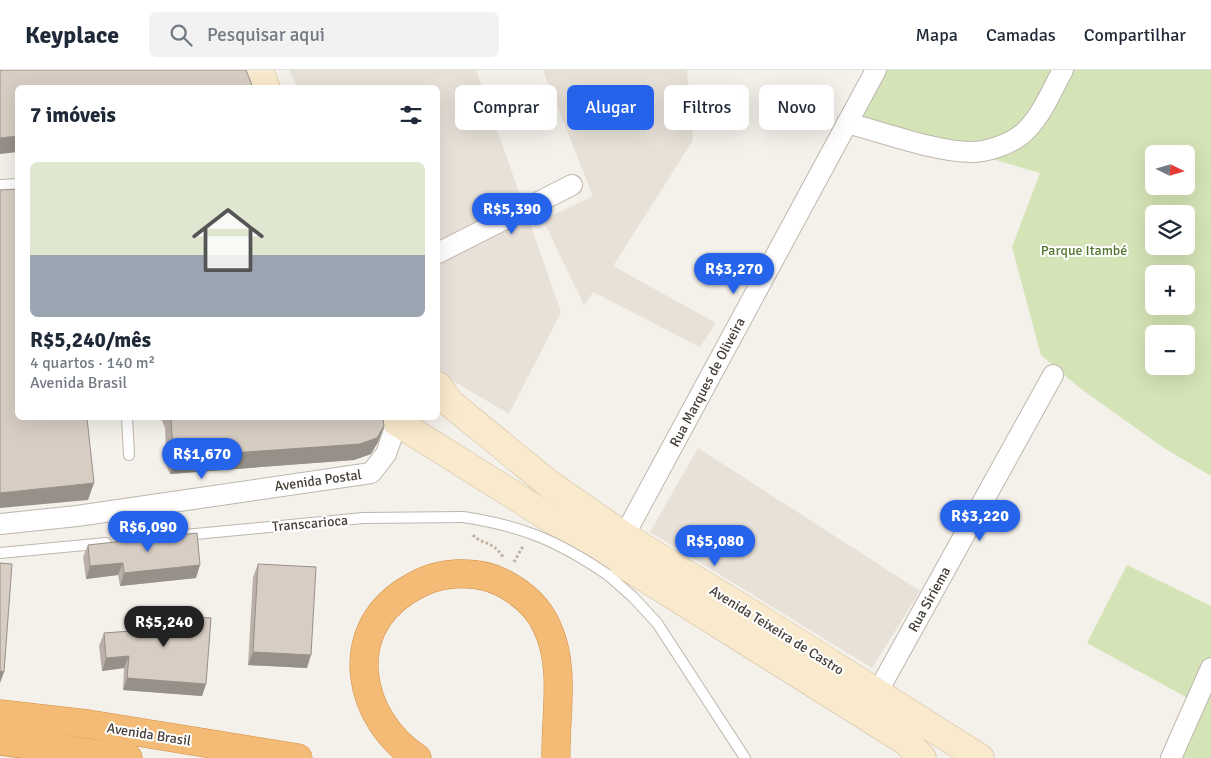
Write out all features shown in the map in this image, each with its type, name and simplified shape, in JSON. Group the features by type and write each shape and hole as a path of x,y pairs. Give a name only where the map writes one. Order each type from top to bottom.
{"highway":[{"path":"416,758 397,743 380,724 371,705 365,684 364,659 370,635 378,616 394,599 421,582 442,575 467,574 491,577 516,590 534,605 548,627 557,659 556,758"},
{"name":"Avenida Brasil","path":"0,714 88,724 298,758"},
{"path":"88,724 130,743 196,758"},
{"path":"0,741 96,752 128,758"}],"street":[{"path":"259,70 265,85"},
{"name":"Rua Marques de Oliveira","path":"624,536 876,70"},
{"path":"847,124 947,149 972,152 998,147 1022,134 1041,112 1062,70"},
{"path":"440,252 572,185"},
{"path":"0,190 15,189"},
{"name":"Rua Siriema","path":"877,692 1053,374"},
{"name":"Avenida Teixeira de Castro","path":"440,389 450,403 549,484 624,536 877,692 980,758"},
{"name":"Avenida Teixeira de Castro","path":"396,420 907,742 922,758"},
{"name":"Avenida Postal","path":"0,524 77,516 371,473 386,454 396,420"},
{"path":"1171,758 1211,668"}],"lane":[{"path":"127,420 129,456"},
{"name":"Transcarioca","path":"177,536 363,518 463,517 499,523 536,533 575,552 608,575 657,623 745,758"},
{"path":"0,553 118,542"}],"shaded area":[{"path":"289,70 476,70 481,85 455,85 455,130 497,130 561,312 509,414 440,373 440,85 296,85"},
{"path":"543,70 687,70 688,85 664,85 664,130 692,130 693,140 613,266 716,323 700,347 593,292 584,305 543,220 593,196 557,105 557,85 549,85"},
{"path":"698,448 920,591 872,668 650,532"}],"green space":[{"name":"Parque Itambé","path":"886,70 1211,70 1211,476 1164,448 1081,389 1041,355 1012,247 1040,173 861,121"},
{"path":"1127,565 1211,606 1211,758 1179,758 1195,702 1087,643"}],"building":[{"path":"0,70 246,70 252,85 15,85 15,136 0,138"},
{"path":"15,189 15,420 87,420 94,483 0,493 0,190"},
{"path":"171,420 383,420 384,426 377,438 360,444 176,457 173,451"},
{"path":"197,533 200,565 124,573 123,563 90,566 88,545"},
{"path":"0,563 12,564 4,672 0,671"},
{"path":"258,564 316,567 311,655 253,652"},
{"path":"132,612 211,618 206,684 127,678 129,656 106,658 104,633 131,631"}]}
